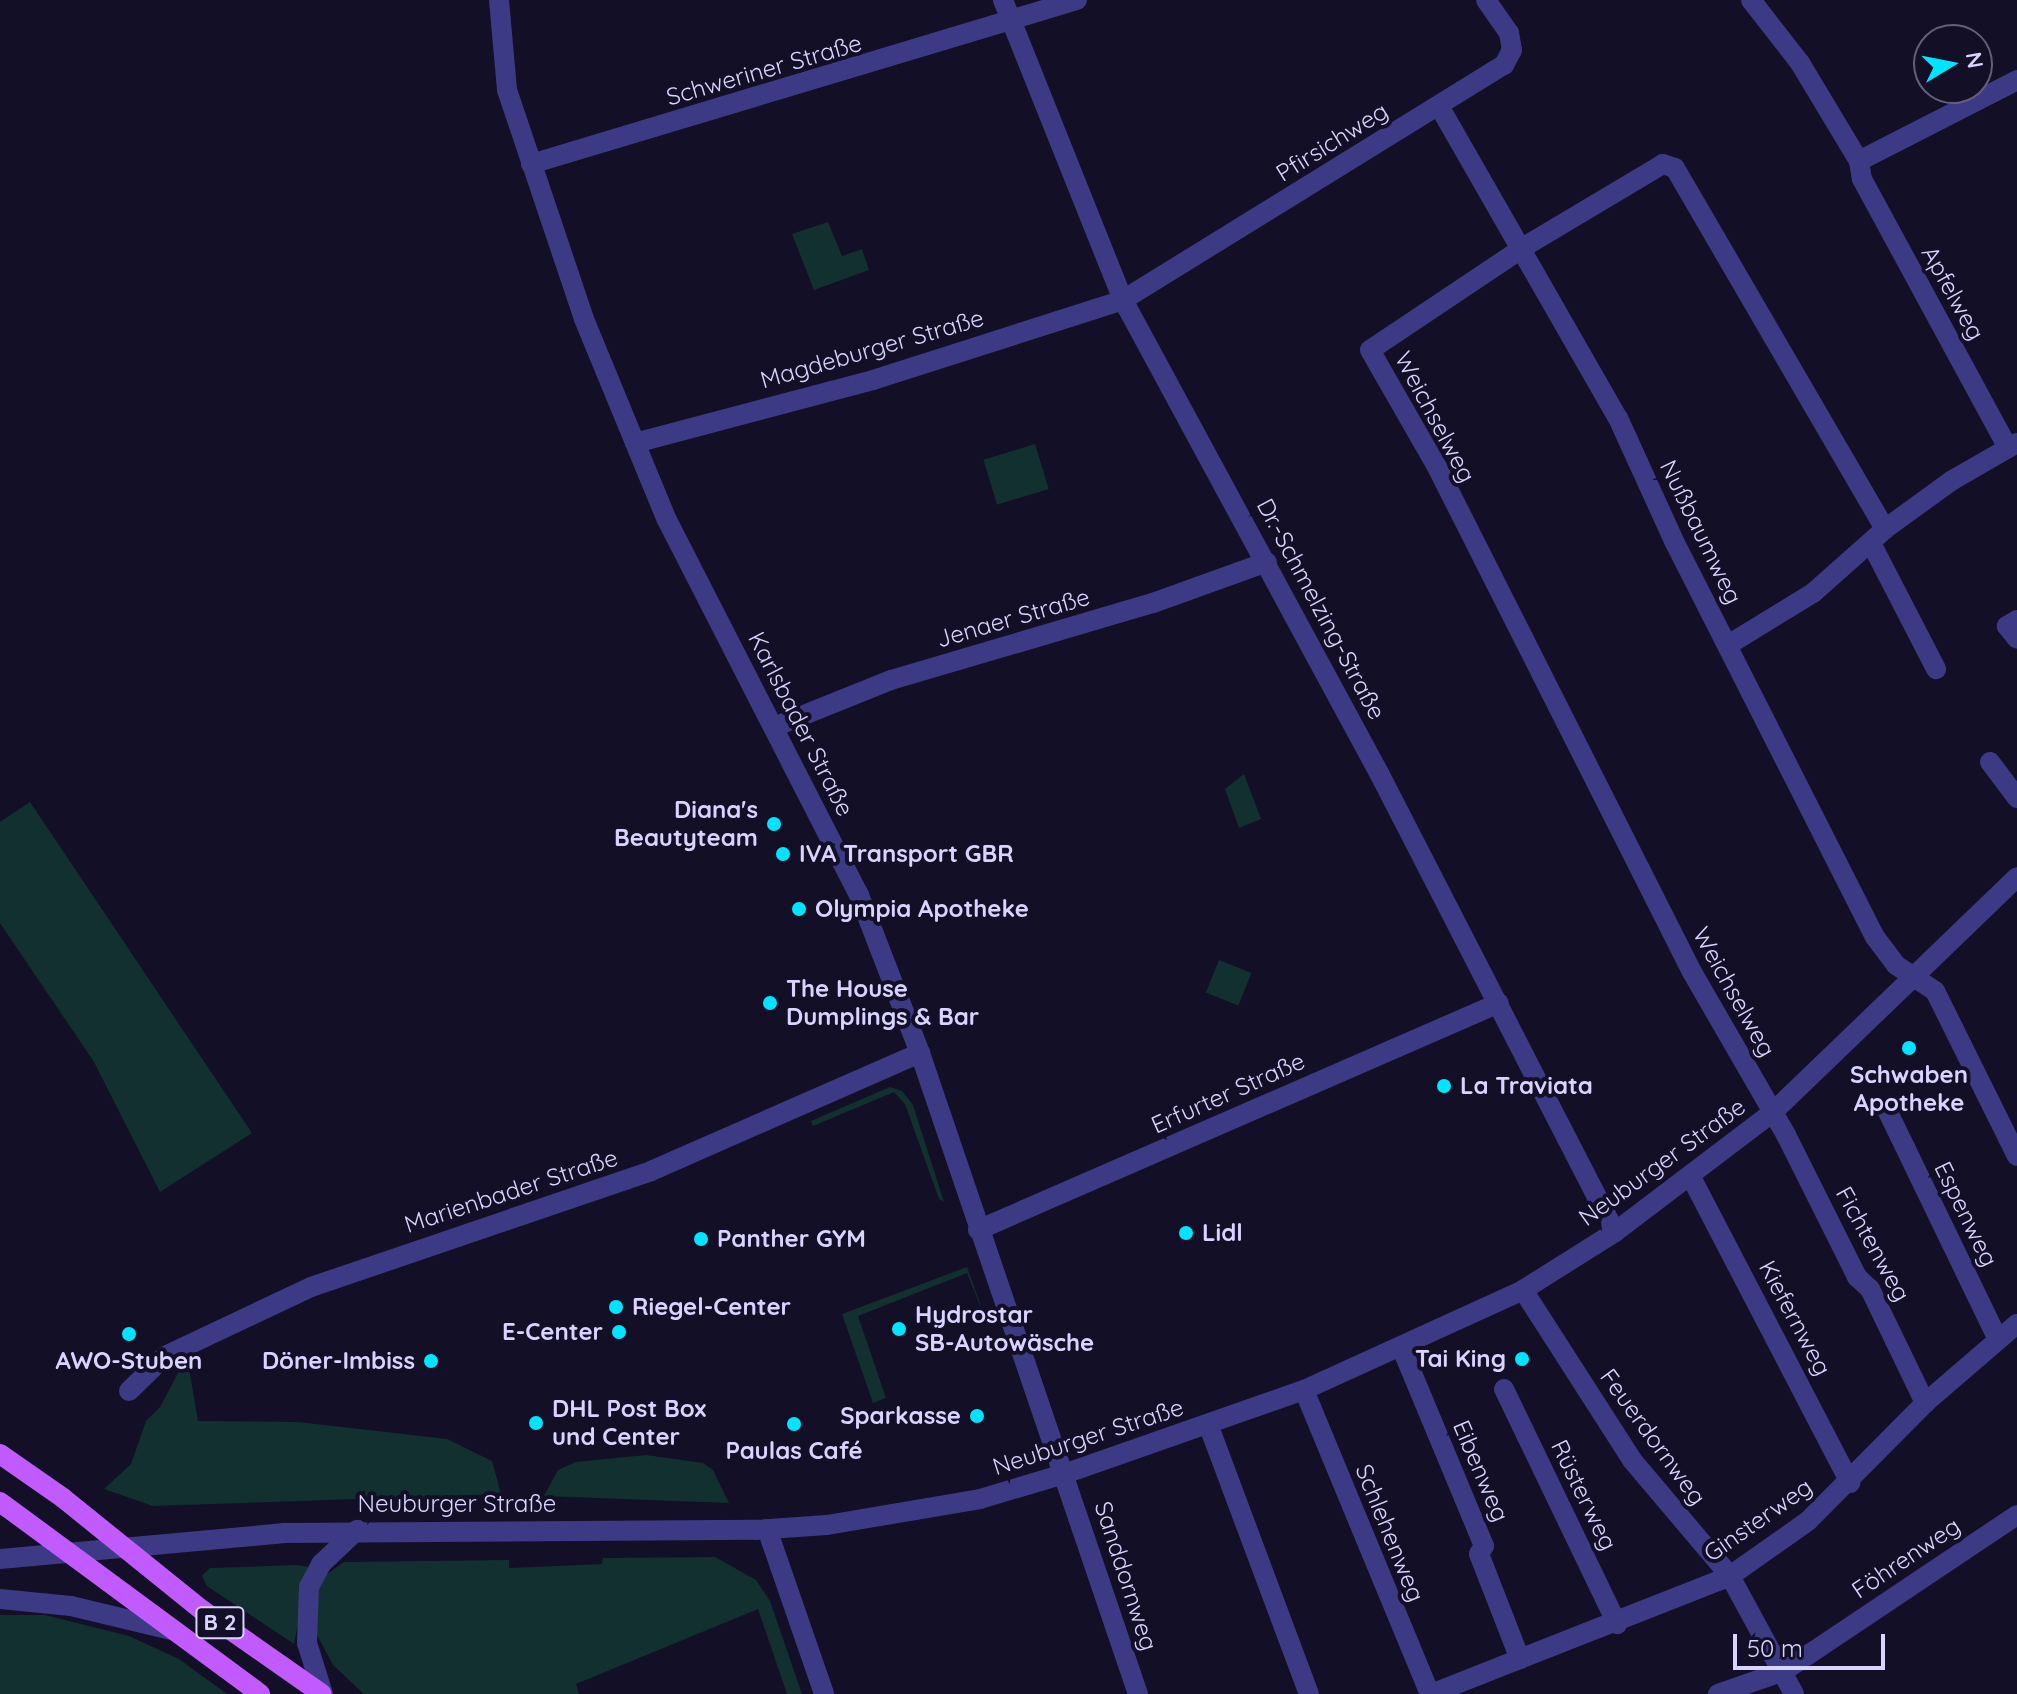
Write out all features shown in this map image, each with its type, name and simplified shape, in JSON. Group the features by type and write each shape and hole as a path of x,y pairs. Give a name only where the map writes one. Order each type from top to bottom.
{"main road":[{"name":"B 2","path":"0,1454 63,1498 120,1547 322,1694"},
{"name":"B 2","path":"0,1502 260,1694"}],"street":[{"name":"Karlsbader Straße","path":"499,0 507,90 584,319 667,520 859,895 920,1053 978,1230 1064,1474"},
{"name":"Dr.-Schmelzing-Straße","path":"1003,0 1123,300 1267,562 1499,1003 1615,1232"},
{"name":"Schweriner Straße","path":"531,164 1012,24 1077,0"},
{"name":"Pfirsichweg","path":"1123,300 1504,65 1512,50 1509,33 1486,0"},
{"name":"Apfelweg","path":"1751,0 1800,63 1859,161 1862,179 2013,445"},
{"path":"1859,161 2017,80"},
{"name":"Nußbaumweg","path":"1439,106 1524,247 1618,418 1875,937 1896,965 1935,991 2017,1156"},
{"name":"Weichselweg","path":"1772,1113 1692,972 1520,628 1442,486 1437,467 1370,350 1524,247 1663,164 1675,168 1878,536 1936,669"},
{"name":"Magdeburger Straße","path":"635,443 873,380 1123,300"},
{"path":"1728,645 1813,593 1878,536 2013,445"},
{"name":"Jenaer Straße","path":"774,727 891,680 1142,606 1267,562"},
{"path":"2017,620 2007,626 2017,639"},
{"path":"1990,762 2017,798"},
{"name":"Neuburger Straße","path":"0,1559 357,1530 767,1529 934,1509 1064,1474 1304,1390 1402,1349 1523,1290 1615,1232 1772,1113 2017,877"},
{"name":"Erfurter Straße","path":"978,1230 1499,1003"},
{"name":"Marienbader Straße","path":"129,1391 165,1356 311,1287 651,1171 920,1053"},
{"name":"Espenweg","path":"1888,1112 1997,1337"},
{"name":"Fichtenweg","path":"1772,1113 1857,1277 1870,1289 1925,1403"},
{"name":"Kiefernweg","path":"1691,1177 1850,1483"},
{"name":"Feuerdornweg","path":"1523,1290 1632,1460 1730,1576 1794,1694"},
{"name":"Ginsterweg","path":"1430,1694 1617,1624 1730,1576 1808,1521 1850,1483 1925,1403 1997,1337 2017,1324"},
{"name":"Eibenweg","path":"1402,1349 1484,1546 1479,1554 1520,1659"},
{"name":"Rüsterweg","path":"1504,1389 1617,1624"},
{"name":"Schlehenweg","path":"1304,1390 1430,1694"},
{"path":"1208,1424 1309,1694"},
{"name":"Sanddornweg","path":"1064,1474 1138,1694"},
{"name":"Föhrenweg","path":"1718,1694 1784,1671 2017,1515"},
{"path":"767,1529 824,1694"},
{"path":"322,1694 307,1643 309,1587 321,1564 357,1530"},
{"path":"0,1599 71,1606 171,1630"}],"green space":[{"path":"828,222 842,256 862,249 869,270 814,290 792,234"},
{"path":"1035,444 1049,489 997,505 983,460"},
{"path":"1244,774 1261,819 1239,828 1225,789"},
{"path":"30,802 252,1133 160,1192 94,1062 0,923 0,822"},
{"path":"1219,960 1251,973 1238,1006 1206,992"},
{"path":"890,1087 902,1091 913,1105 944,1202 939,1199 905,1104 894,1092 813,1126 811,1121"},
{"path":"967,1267 987,1323 967,1273 858,1316 886,1398 873,1403 842,1314"},
{"path":"200,1353 204,1359 189,1368 198,1421 298,1422 447,1439 492,1461 501,1494 153,1506 104,1489 131,1464 146,1421 160,1407 185,1360"},
{"path":"646,1455 703,1463 713,1470 729,1503 544,1496 558,1470 576,1462"},
{"path":"715,1557 756,1580 770,1601 802,1694 787,1694 758,1609 576,1684 579,1694 364,1694 333,1665 316,1633 316,1594 327,1574 344,1562 509,1560 509,1568 602,1564 603,1558"},
{"path":"309,1567 294,1644 207,1586 202,1576 210,1568"},
{"path":"0,1615 45,1615 129,1636 179,1659 227,1694 0,1694"}],"place":[{"name":"Diana's Beautyteam","path":"774,824"},
{"name":"IVA Transport GBR","path":"783,854"},
{"name":"Olympia Apotheke","path":"799,909"},
{"name":"The House Dumplings & Bar","path":"770,1003"},
{"name":"Schwaben Apotheke","path":"1909,1048"},
{"name":"La Traviata","path":"1444,1086"},
{"name":"Lidl","path":"1186,1233"},
{"name":"Panther GYM","path":"701,1239"},
{"name":"Riegel-Center","path":"616,1307"},
{"name":"Hydrostar SB-Autowäsche","path":"899,1329"},
{"name":"E-Center","path":"619,1332"},
{"name":"AWO-Stuben","path":"129,1334"},
{"name":"Tai King","path":"1522,1359"},
{"name":"Döner-Imbiss","path":"431,1361"},
{"name":"Sparkasse","path":"977,1416"},
{"name":"DHL Post Box und Center","path":"536,1423"},
{"name":"Paulas Café","path":"794,1424"}]}
